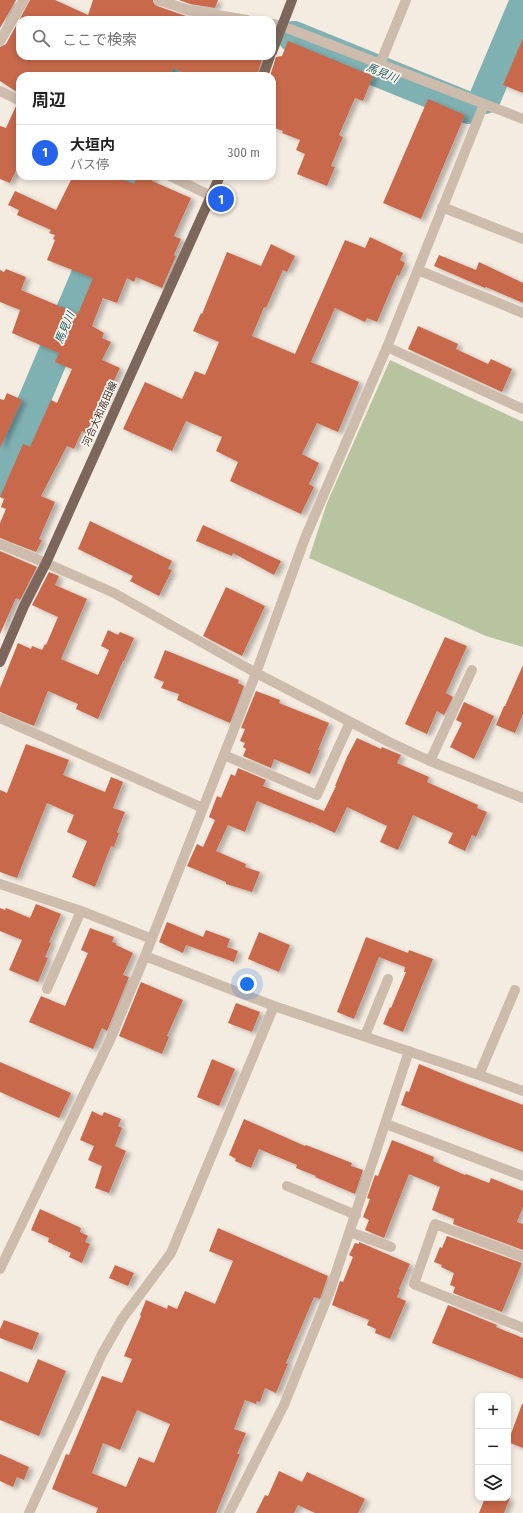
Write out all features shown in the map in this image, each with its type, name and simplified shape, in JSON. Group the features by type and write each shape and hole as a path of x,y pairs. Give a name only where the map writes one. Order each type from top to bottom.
{"main road":[{"path":"276,42 292,0"},
{"path":"264,72 268,60"},
{"name":"河合大和高田線","path":"0,662 24,606 46,563 218,180"}],"street":[{"path":"0,41 24,0"},
{"path":"159,0 188,10 223,16"},
{"path":"380,64 406,0"},
{"path":"276,25 523,120"},
{"path":"0,91 16,99"},
{"path":"0,1269 110,1040 145,956 256,673 305,538 387,347 484,104"},
{"path":"178,180 212,196"},
{"path":"442,207 523,239"},
{"path":"418,270 523,313"},
{"path":"387,347 523,409"},
{"path":"0,544 114,593 256,673 389,742 430,761 523,798"},
{"path":"430,761 472,670"},
{"path":"0,718 203,808"},
{"path":"224,755 317,795 350,722"},
{"path":"0,884 81,911 152,939"},
{"path":"47,989 81,911"},
{"path":"145,956 274,1006 523,1091"},
{"path":"364,1036 388,979"},
{"path":"479,1075 515,990"},
{"path":"29,1513 102,1354 122,1319 171,1253 274,1006"},
{"path":"229,1513 284,1405 330,1291 409,1051"},
{"path":"386,1124 523,1176"},
{"path":"287,1186 356,1215"},
{"path":"523,1257 435,1224 414,1284 523,1328"},
{"path":"350,1232 391,1247"}],"green space":[{"path":"390,360 523,422 523,647 486,636 309,558 327,503"}],"building":[{"path":"0,0 16,0 0,28"},
{"path":"30,0 55,0 88,15 93,0 153,0 154,4 157,6 186,16 21,16"},
{"path":"179,0 218,0 215,8 190,4"},
{"path":"16,26 16,60 262,60 258,72 182,72 173,68 172,72 16,72 16,91 0,81 0,47 6,44"},
{"path":"523,38 523,93 503,85"},
{"path":"288,41 373,76 363,101 355,98 339,135 343,137 331,166 335,167 327,186 297,174 305,154 296,150 300,140 282,133 283,131 276,128 276,72 271,72 276,57 282,56"},
{"path":"428,99 465,115 421,219 383,203"},
{"path":"16,106 16,170 10,183 0,179 0,126 6,128"},
{"path":"71,180 124,180 134,184 136,180 153,180 191,198 174,236 181,239 174,255 176,256 162,288 136,277 134,282 127,278 117,303 103,298 92,326 104,333 102,338 111,342 102,360 120,368 102,406 100,405 86,433 82,431 74,449 67,446 41,496 55,502 39,539 42,540 36,552 0,538 0,523 6,509 1,507 4,499 0,497 23,444 30,447 51,400 57,403 72,369 55,362 59,353 12,333 20,310 0,302 0,270 4,272 6,269 26,277 21,290 78,314 93,278 47,260 55,240 53,239 55,235 49,233 51,230 17,215 19,210 8,205 15,191 56,210"},
{"path":"370,237 403,253 400,260 405,263 399,276 397,275 377,322 367,318 365,322 335,308 311,362 359,382 338,432 317,423 302,454 319,463 309,484 314,487 301,514 230,481 238,462 216,451 222,437 186,421 172,451 123,429 145,382 182,399 195,371 205,375 219,342 193,331 201,313 202,314 227,252 261,266 271,244 295,256 287,272 283,270 266,308 264,307 252,336 295,354 345,240 365,248"},
{"path":"439,255 476,270 479,262 523,283 523,303 434,266"},
{"path":"418,326 458,344 456,349 488,364 491,359 512,369 502,392 408,349"},
{"path":"7,393 22,400 0,448 0,399 4,400"},
{"path":"90,521 172,561 168,569 172,570 159,596 130,581 133,576 78,549"},
{"path":"203,525 281,561 274,575 233,553 232,556 196,541"},
{"path":"0,551 37,567 20,600 16,598 0,634"},
{"path":"49,572 59,576 55,585 87,599 61,659 98,675 109,650 101,646 108,630 118,635 120,632 134,638 98,719 76,709 78,704 48,691 34,726 0,712 0,688 18,643 31,649 32,646 42,650 45,644 46,645 58,617 32,605"},
{"path":"226,587 265,606 242,656 203,636"},
{"path":"445,637 467,646 446,693 453,697 444,715 437,711 427,734 405,724"},
{"path":"165,650 239,680 238,683 244,686 230,723 177,700 179,694 161,688 164,682 154,678"},
{"path":"523,665 523,714 515,733 496,725"},
{"path":"256,691 280,700 279,703 329,723 310,774 274,759 271,768 243,756 246,749 243,747 245,743 240,741 245,729 241,728"},
{"path":"464,702 494,716 474,759 450,747 462,723 456,720"},
{"path":"357,738 381,749 382,747 401,755 397,763 429,777 427,782 478,805 477,808 487,812 476,837 472,835 465,851 448,843 453,833 413,815 398,850 380,842 387,826 347,807 335,833 257,801 245,832 228,825 216,851 246,864 245,867 260,872 252,892 226,884 226,882 187,866 197,844 203,847 215,820 209,817 217,796 221,798 231,774 235,776 238,768 266,780 263,786 324,811 336,786 347,757"},
{"path":"26,744 69,760 63,775 105,792 111,777 123,782 113,808 125,812 117,832 119,833 114,847 111,846 95,887 72,877 87,841 67,832 74,815 47,803 17,878 0,872 0,790 7,793"},
{"path":"36,904 61,914 49,942 51,943 45,957 48,958 38,982 9,970 22,940 0,931 0,908 5,910 6,908 30,918"},
{"path":"167,922 203,937 206,930 230,939 227,947 238,951 234,962 186,945 183,953 159,942"},
{"path":"90,928 114,937 112,942 133,953 123,975 129,977 107,1031 102,1028 93,1049 29,1022 41,996 65,1006 88,953 81,950"},
{"path":"259,932 290,945 279,972 248,959"},
{"path":"366,937 408,953 409,950 433,959 403,1032 383,1024 406,972 404,972 405,967 379,957 354,1019 337,1012"},
{"path":"141,982 183,1000 167,1036 169,1037 162,1054 119,1036"},
{"path":"236,1003 260,1012 252,1032 228,1023"},
{"path":"212,1059 235,1069 219,1106 197,1097"},
{"path":"0,1062 71,1093 59,1118 0,1092"},
{"path":"419,1064 523,1105 523,1152 401,1105 406,1091 409,1092"},
{"path":"92,1111 102,1116 104,1112 121,1119 118,1126 122,1128 115,1146 126,1151 109,1193 95,1188 102,1166 88,1160 94,1146 80,1140"},
{"path":"244,1119 305,1146 306,1145 352,1163 351,1166 363,1170 355,1194 296,1168 297,1165 259,1149 251,1168 235,1161 236,1159 229,1155"},
{"path":"392,1140 434,1157 433,1161 465,1175 466,1174 489,1183 491,1178 523,1191 523,1207 517,1222 523,1224 523,1250 453,1224 454,1219 432,1210 440,1187 409,1174 384,1238 365,1230 369,1220 363,1217 370,1199 367,1198 375,1175 378,1176"},
{"path":"40,1209 81,1228 80,1232 88,1236 85,1242 90,1244 82,1263 69,1257 71,1253 48,1242 49,1238 31,1230"},
{"path":"218,1228 328,1276 320,1299 314,1297 286,1363 288,1364 276,1393 265,1388 260,1402 257,1401 256,1404 245,1400 234,1429 246,1433 237,1454 240,1454 216,1513 96,1513 98,1508 52,1489 66,1454 69,1455 102,1376 122,1383 132,1359 124,1356 146,1300 167,1309 168,1305 177,1309 185,1291 215,1304 233,1261 209,1251","holes":["137,1410 170,1424 154,1463 139,1457 126,1487 92,1473 103,1443 120,1450"]},
{"path":"447,1236 522,1263 502,1312 453,1293 455,1287 450,1285 454,1273 441,1267 442,1265 434,1262 440,1247 442,1248"},
{"path":"359,1242 410,1264 397,1297 406,1301 390,1339 375,1333 376,1329 367,1325 369,1320 332,1305 340,1281 343,1282 353,1257 349,1255 355,1243 359,1244"},
{"path":"115,1265 134,1273 128,1286 109,1278"},
{"path":"448,1305 497,1325 496,1327 523,1338 523,1379 432,1343"},
{"path":"4,1320 39,1333 32,1350 0,1338 0,1329"},
{"path":"38,1359 66,1371 39,1436 0,1420 0,1371 28,1383"},
{"path":"523,1404 523,1448 511,1443 511,1434"},
{"path":"0,1454 29,1467 24,1480 17,1477 13,1487 0,1481"},
{"path":"279,1471 302,1482 307,1472 365,1499 358,1513 315,1513 298,1505 294,1513 256,1513 265,1495 268,1496"},
{"path":"484,1501 509,1501 504,1513 479,1513"}],"waterway":[{"name":"馬見川","path":"485,98 523,8"},
{"name":"馬見川","path":"294,37 469,108"},
{"name":"馬見川","path":"178,72 183,60"},
{"name":"馬見川","path":"0,481 127,180"}],"place":[{"name":"大垣内","path":"221,199"}]}
